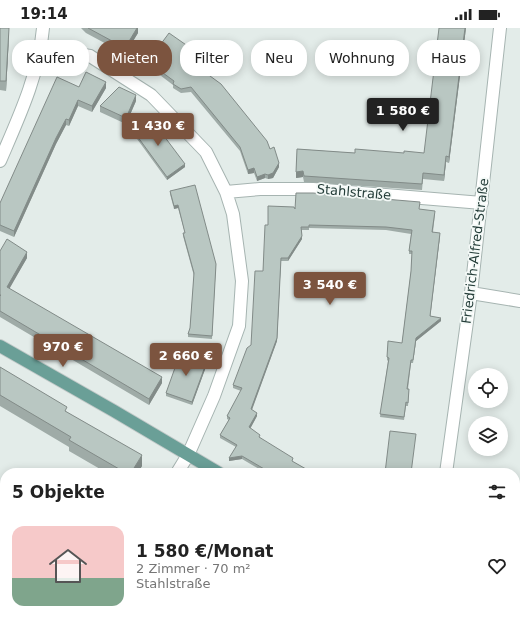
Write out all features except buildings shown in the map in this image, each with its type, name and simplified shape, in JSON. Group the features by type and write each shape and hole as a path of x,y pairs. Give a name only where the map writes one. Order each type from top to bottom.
{"main road":[{"path":"0,346 210,468"}],"street":[{"path":"42,40 43,28"},
{"name":"Friedrich-Alfred-Straße","path":"447,468 482,203 500,28"},
{"path":"89,56 152,95 206,152 226,192 233,214 242,281 239,326 214,396 188,455 180,468"},
{"path":"0,161 25,99 32,76"},
{"name":"Stahlstraße","path":"226,192 260,189 313,188 482,203"},
{"path":"471,293 520,301"}]}
